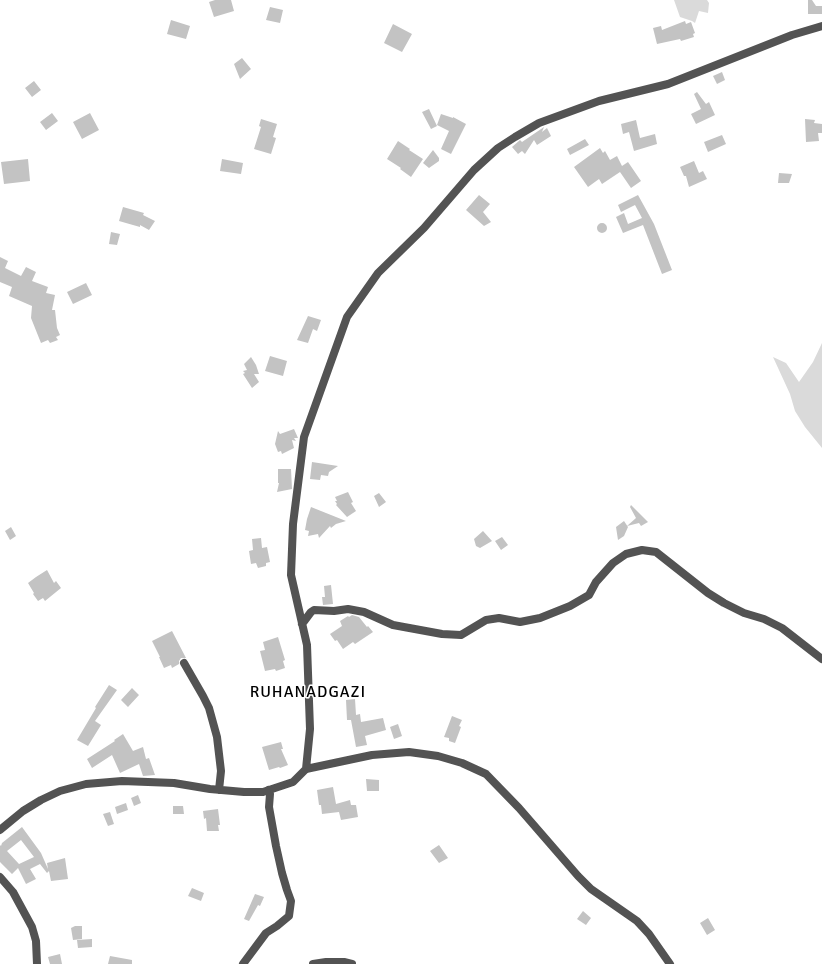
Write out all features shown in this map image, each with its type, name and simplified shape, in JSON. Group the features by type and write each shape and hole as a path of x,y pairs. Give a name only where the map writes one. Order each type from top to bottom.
{"street":[{"path":"306,769 310,729 307,645 291,575 293,524 304,437 347,317 378,273 424,228 474,170 498,148 515,137 539,123 599,101 668,84 792,35 822,26"},
{"path":"302,624 314,610 334,611 348,609 364,612 393,625 442,634 462,635 486,620 499,618 520,622 540,618 570,606 589,595 596,582 613,563 626,554 642,550 656,552 708,594 724,603 744,613 764,619 782,628 822,659"},
{"path":"184,663 209,708 218,737 221,771 219,790"},
{"path":"0,830 22,811 41,800 60,791 86,784 129,781 174,783 219,790 262,792 293,782 306,769 372,755 409,752 438,756 462,763 486,774 519,808 591,889 638,921 670,964"},
{"path":"242,964 266,933 289,916 291,901 276,846 270,807 270,794 268,790"},
{"path":"0,877 13,892 32,927 36,941 37,964"},
{"path":"313,964 326,962 352,964"}],"shaded area":[{"path":"674,0 707,0 709,3 708,13 699,11 695,23 680,17"},
{"path":"822,343 822,448 805,427 795,411 790,394 773,357 786,363 799,382 813,362"}],"building":[{"path":"215,0 231,0 234,11 214,17 209,2"},
{"path":"808,0 812,0 816,6 822,6 822,14 808,14"},
{"path":"270,7 283,10 280,23 266,20"},
{"path":"171,20 190,26 186,39 167,34"},
{"path":"685,21 686,24 691,22 695,33 693,34 694,37 681,41 680,39 657,44 653,28 661,26 662,30"},
{"path":"393,24 412,34 402,52 384,43"},
{"path":"242,58 251,69 240,79 234,64"},
{"path":"722,72 725,80 717,84 713,76"},
{"path":"34,81 41,90 32,97 25,88"},
{"path":"697,92 706,104 709,102 715,115 696,124 691,114 701,109 694,94"},
{"path":"429,109 437,126 431,129 422,112"},
{"path":"52,113 58,121 46,130 40,122"},
{"path":"90,113 99,130 82,139 73,122"},
{"path":"441,114 453,117 466,124 451,154 441,149 449,131 437,125"},
{"path":"261,119 277,124 273,137 276,138 271,154 254,149 261,127 259,126"},
{"path":"805,119 815,120 814,123 822,124 822,133 818,133 819,141 806,142"},
{"path":"636,120 640,138 655,134 657,144 634,151 629,132 623,134 621,124"},
{"path":"544,127 542,132 547,128 551,136 537,145 534,140 525,154 522,151 518,154 512,147 520,140 522,142"},
{"path":"722,135 726,144 708,152 704,142"},
{"path":"585,139 589,145 570,155 567,149"},
{"path":"398,141 423,159 411,177 387,159"},
{"path":"600,148 603,153 605,151 610,160 617,156 622,166 628,162 641,181 631,188 620,172 602,184 599,179 588,187 574,167"},
{"path":"433,150 439,158 439,161 429,168 423,163"},
{"path":"28,159 30,181 4,184 1,162"},
{"path":"222,159 243,163 241,174 220,171"},
{"path":"694,161 699,173 703,171 707,179 689,187 686,176 684,176 680,167"},
{"path":"779,173 792,174 789,183 778,183"},
{"path":"479,195 490,204 483,212 491,222 484,226 466,210"},
{"path":"638,195 654,224 672,270 662,274 643,225 623,233 616,217 624,213 628,224 642,218 635,205 621,212 618,205"},
{"path":"123,207 144,213 143,215 155,221 149,230 140,225 140,227 119,221"},
{"path":"600,223 604,223 606,224 606,232 600,233 597,230 597,226"},
{"path":"111,232 120,234 117,245 109,244"},
{"path":"0,257 8,261 5,268 21,276 26,267 36,272 32,281 48,287 46,293 55,295 52,310 55,310 57,328 60,335 56,337 58,340 50,343 48,340 41,343 31,318 32,306 9,296 12,287 0,282"},
{"path":"86,283 92,295 73,304 67,292"},
{"path":"308,316 321,320 317,331 313,329 308,343 297,340"},
{"path":"270,356 287,361 283,376 265,371"},
{"path":"251,357 259,374 254,374 259,382 252,388 243,374 245,373 243,371 247,370 244,364"},
{"path":"294,429 298,438 294,438 296,441 292,440 294,448 282,454 281,451 278,452 275,444 278,431 280,434"},
{"path":"312,462 338,466 329,472 328,476 321,475 320,480 310,479"},
{"path":"278,469 291,469 292,489 277,492 279,483"},
{"path":"348,492 353,502 351,503 356,511 347,517 336,505 337,504 335,501 337,501 335,497"},
{"path":"379,493 386,502 379,507 374,496"},
{"path":"631,505 648,522 641,526 639,523 627,526 636,518 630,507"},
{"path":"311,507 346,521 336,524 331,528 330,526 319,538 318,534 308,536 309,531 305,530"},
{"path":"624,521 628,527 624,536 618,540 616,527"},
{"path":"11,527 16,536 10,540 5,531"},
{"path":"483,531 492,541 480,548 476,546 474,539"},
{"path":"502,537 508,545 501,550 495,541"},
{"path":"261,538 262,548 267,547 270,562 266,563 266,566 258,568 256,563 251,564 249,551 253,550 252,539"},
{"path":"47,570 54,583 56,581 61,588 45,601 43,598 38,601 28,583"},
{"path":"331,585 333,604 323,605 322,597 325,597 324,586"},
{"path":"352,615 359,617 373,632 355,644 353,642 343,649 337,640 335,641 330,634 342,626 340,621"},
{"path":"172,631 186,658 181,658 179,664 172,668 171,665 164,668 152,641"},
{"path":"278,637 285,660 283,661 285,668 276,671 275,669 265,671 260,651 265,650 263,642"},
{"path":"109,685 117,690 95,721 101,725 88,746 77,740"},
{"path":"132,688 139,695 128,707 121,700"},
{"path":"355,699 356,715 360,714 361,722 383,718 386,730 365,736 367,745 356,747 351,720 347,720 346,700"},
{"path":"452,716 462,720 455,743 449,741 449,738 444,737"},
{"path":"398,724 402,736 394,739 390,727"},
{"path":"123,734 133,751 143,747 146,759 149,758 155,775 143,776 139,764 120,773 112,755 92,768 87,759"},
{"path":"281,742 283,749 281,749 288,765 269,770 262,747"},
{"path":"366,779 379,780 379,791 367,791"},
{"path":"333,787 336,804 350,800 351,805 356,805 358,817 341,820 339,812 322,814 317,790"},
{"path":"138,795 141,803 134,806 131,798"},
{"path":"126,803 128,810 117,814 115,807"},
{"path":"173,806 183,806 184,814 173,814"},
{"path":"218,809 220,825 218,825 219,831 207,831 206,818 204,819 203,811"},
{"path":"110,812 114,824 108,826 103,814"},
{"path":"22,827 41,853 48,869 47,863 65,858 68,879 51,881 49,871 47,873 40,864 30,869 36,879 26,884 18,868 12,874 0,862 0,845 1,846 2,843","holes":["21,840 34,857 19,864 7,851"]},
{"path":"439,845 448,858 439,863 430,851"},
{"path":"192,888 204,893 201,901 188,896"},
{"path":"255,894 264,897 260,906 258,905 249,921 244,919"},
{"path":"583,911 591,918 586,925 577,919"},
{"path":"708,918 715,930 707,935 700,923"},
{"path":"75,926 82,926 82,939 73,940 71,928"},
{"path":"92,939 92,947 78,948 77,940"},
{"path":"60,954 62,964 50,964 48,957"},
{"path":"110,956 132,960 132,964 108,964"}],"district":[{"name":"RUHANADGAZI","path":"308,693"}]}
